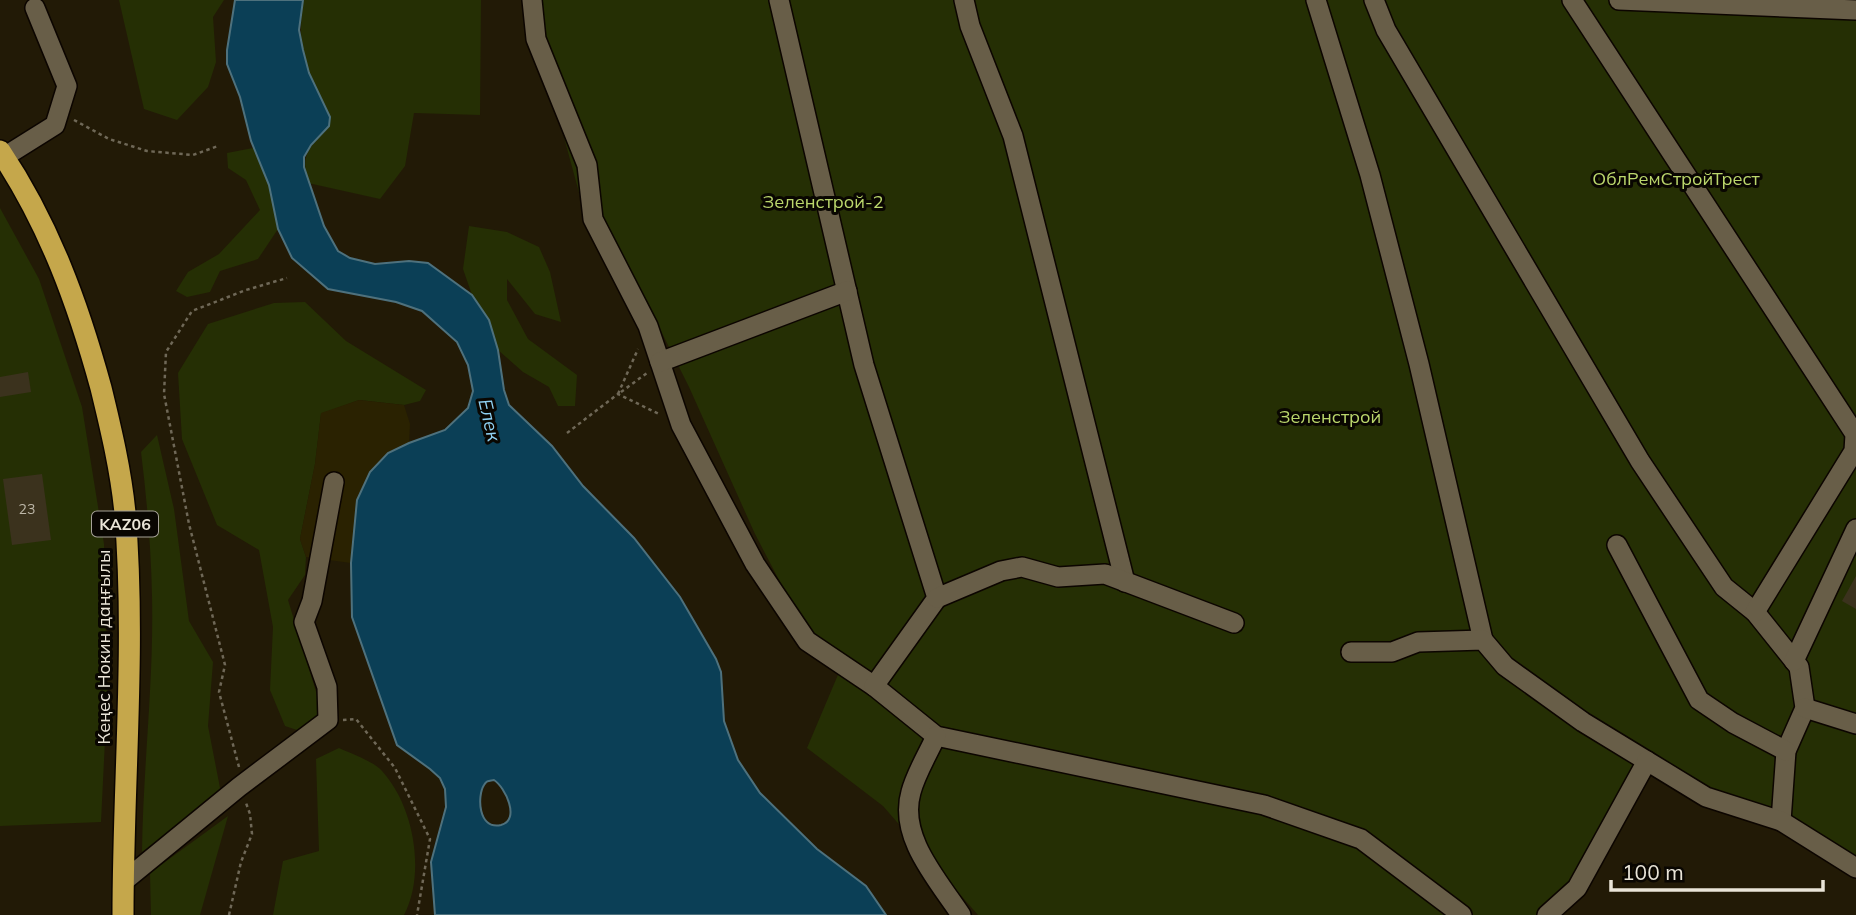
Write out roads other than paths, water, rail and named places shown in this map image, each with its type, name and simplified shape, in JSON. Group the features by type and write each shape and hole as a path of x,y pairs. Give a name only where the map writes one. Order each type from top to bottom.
{"highway":[{"name":"Кеңес Нокин даңғылы","path":"2,154 53,246 86,333 111,426 125,510 129,597 123,915"}],"lane":[{"path":"532,0 536,38 587,165 593,219 648,326 681,425 755,564 807,642 874,686 936,736 1264,805 1361,839 1462,915"},
{"path":"779,0 864,365 937,598"},
{"path":"964,0 970,26 1013,136 1125,582"},
{"path":"1316,0 1377,202 1419,364 1483,640 1505,666 1583,722 1706,797 1781,821 1856,868"},
{"path":"1374,0 1386,30 1640,461 1724,587 1755,612 1799,667 1805,708 1786,751 1781,821"},
{"path":"1572,0 1855,434 1854,450 1755,612"},
{"path":"1619,0 1834,4 1856,10"},
{"path":"2,154 55,125 67,86 35,8"},
{"path":"660,362 846,290"},
{"path":"123,882 239,787 328,720 327,687 304,622 312,601 334,482"},
{"path":"1794,661 1856,529"},
{"path":"1617,545 1699,700 1733,723 1786,751"},
{"path":"874,686 937,598 1001,572 1022,567 1058,577 1105,574 1234,623"},
{"path":"1351,652 1392,652 1418,642 1483,640"},
{"path":"1805,708 1856,724"},
{"path":"936,736 911,792 908,823 923,857 961,915"},
{"path":"1547,915 1577,888 1647,761"}],"water":[{"name":"Елек","path":"235,0 303,0 299,30 303,50 309,73 330,117 329,126 304,157 304,167 324,226 338,251 350,258 375,264 409,261 428,263 472,295 489,320 509,405 552,446 583,486 634,538 680,597 716,659 721,672 724,721 738,760 760,793 817,849 866,886 886,915 435,915 431,862 446,807 445,789 440,778 397,745 352,617 351,563 357,500 370,472 388,453 445,430 468,408 473,391 468,365 457,342 422,311 396,302 328,289 292,258 278,229 269,185 251,141 240,97 227,64","holes":["494,780 509,803 510,817 501,825 493,825 481,811 480,797 487,781"]}],"park label":[{"name":"ОблРемСтройТрест","path":"1676,179"},
{"name":"Зеленстрой-2","path":"823,202"},
{"name":"Зеленстрой","path":"1330,417"}]}
